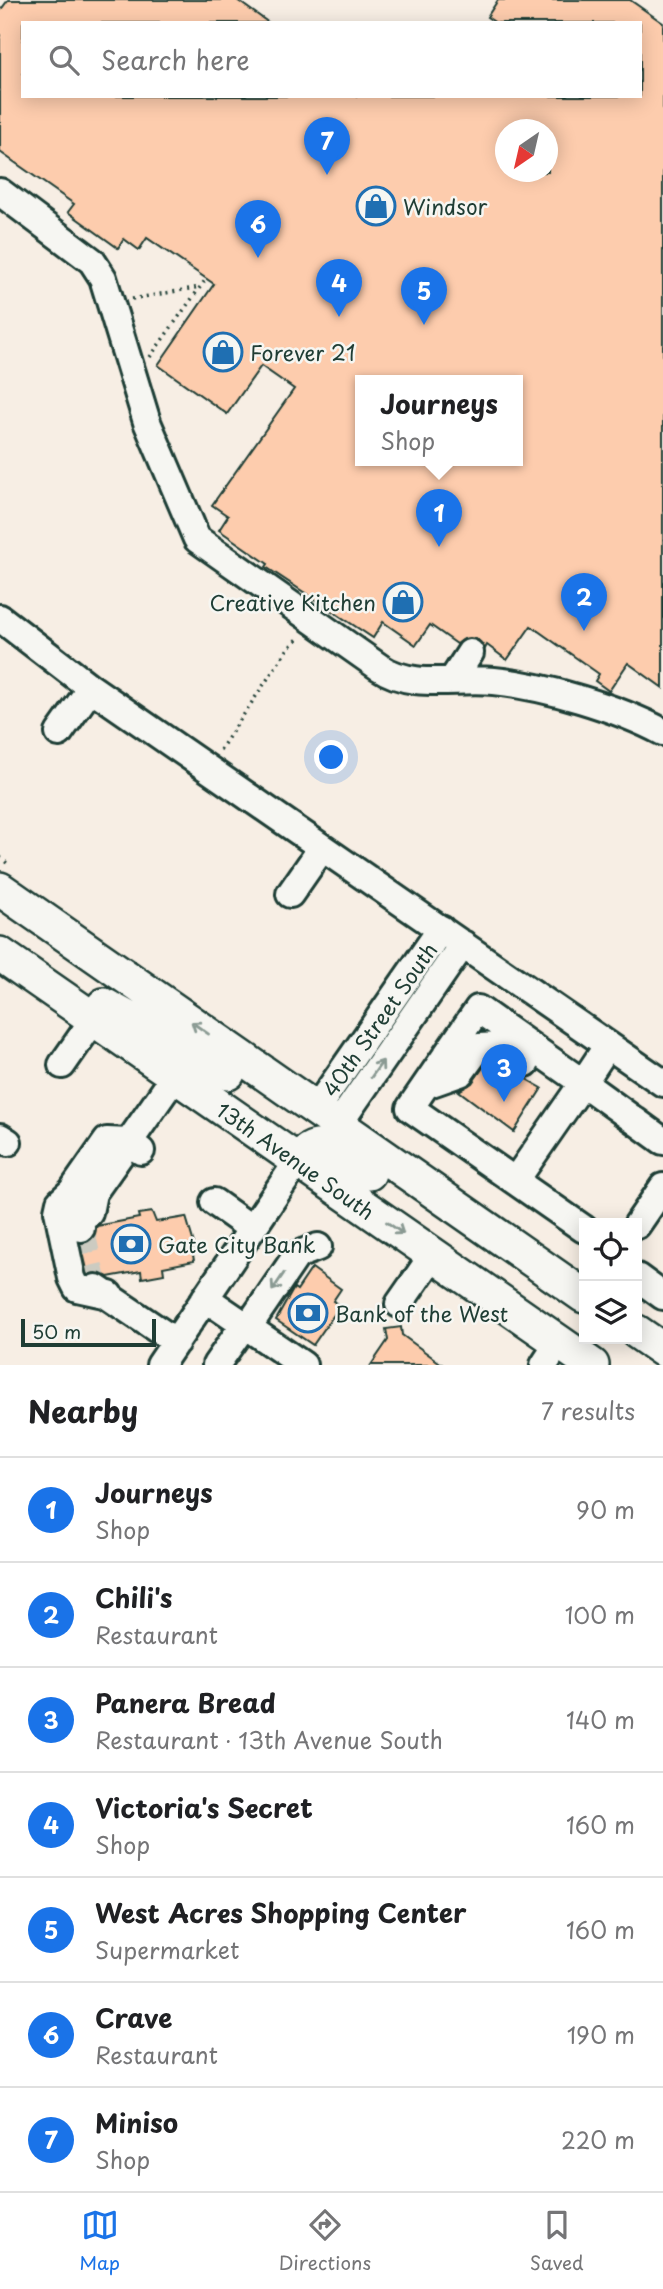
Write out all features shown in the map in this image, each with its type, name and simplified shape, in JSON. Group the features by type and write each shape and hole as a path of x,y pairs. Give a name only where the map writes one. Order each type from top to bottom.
{"main road":[{"path":"0,889 574,1289"},
{"path":"3,956 191,1050 301,1124 314,1128 327,1117"},
{"name":"13th Avenue South","path":"3,956 433,1255 572,1359"},
{"path":"298,1161 307,1149 317,1146 331,1148 431,1216 574,1289"},
{"path":"642,1335 663,1350"}],"street":[{"path":"0,192 92,261 103,278 147,422 197,539 386,671 405,680 495,681 550,690 663,732"},
{"path":"0,618 91,688 663,1083"},
{"path":"453,679 470,653"},
{"path":"59,733 91,688"},
{"path":"290,894 322,848"},
{"name":"40th Street South","path":"327,1117 441,929"},
{"path":"327,1117 463,944"},
{"path":"579,1090 478,1009 410,1108 579,1225"},
{"path":"62,1065 94,1019"},
{"path":"426,1085 460,1073 479,1047 501,1045 663,1141"},
{"path":"516,1181 608,1045"},
{"path":"72,1191 69,1211 86,1228 97,1205 136,1148 175,1076"},
{"path":"136,1148 107,1141 72,1191 60,1202 58,1211 72,1278 77,1288 100,1282 176,1342"},
{"path":"160,1365 298,1161"},
{"path":"642,1218 663,1187"},
{"path":"214,1202 252,1229"},
{"path":"216,1365 297,1255 318,1247"},
{"path":"399,1304 433,1255"},
{"path":"642,1281 663,1296"},
{"path":"205,1298 303,1365"}],"path":[{"path":"144,360 151,357 206,279"},
{"path":"127,300 200,287"},
{"path":"217,754 289,647 302,636"}],"building":[{"path":"8,0 237,0 266,21 21,21 21,98 642,98 642,21 493,21 487,17 498,0 630,0 663,23 663,688 628,663 609,691 595,681 599,674 531,626 507,660 487,645 485,649 478,640 464,639 457,644 430,625 416,645 383,622 373,638 266,567 268,564 219,530 228,516 212,505 294,389 261,366 227,414 158,365 214,284 147,238 139,250 124,239 118,248 68,212 74,204 0,152 0,11"},
{"path":"487,1062 496,1062 542,1088 514,1132 459,1091 472,1083"},
{"name":"Gate City Bank","path":"152,1212 156,1222 186,1217 195,1247 192,1248 194,1261 163,1267 164,1274 142,1278 141,1271 108,1277 98,1272 88,1274 81,1244 90,1240 97,1226 139,1218 138,1214"},
{"name":"Bank of the West","path":"312,1268 341,1289 333,1301 340,1306 313,1345 276,1320 294,1288 297,1290"},
{"path":"401,1327 402,1335 443,1365 371,1365 388,1340 386,1329"}],"tunnel":[{"path":"81,1228 93,1280"}],"place":[{"name":"Miniso","path":"327,175"},
{"name":"Windsor","path":"376,206"},
{"name":"Crave","path":"258,258"},
{"name":"Victoria's Secret","path":"339,317"},
{"name":"West Acres Shopping Center","path":"424,325"},
{"name":"Forever 21","path":"223,352"},
{"name":"Journeys","path":"439,547"},
{"name":"Creative Kitchen","path":"403,602"},
{"name":"Chili's","path":"584,631"},
{"name":"Panera Bread","path":"504,1102"},
{"name":"Gate City Bank","path":"131,1244"},
{"name":"Bank of the West","path":"308,1313"}]}
